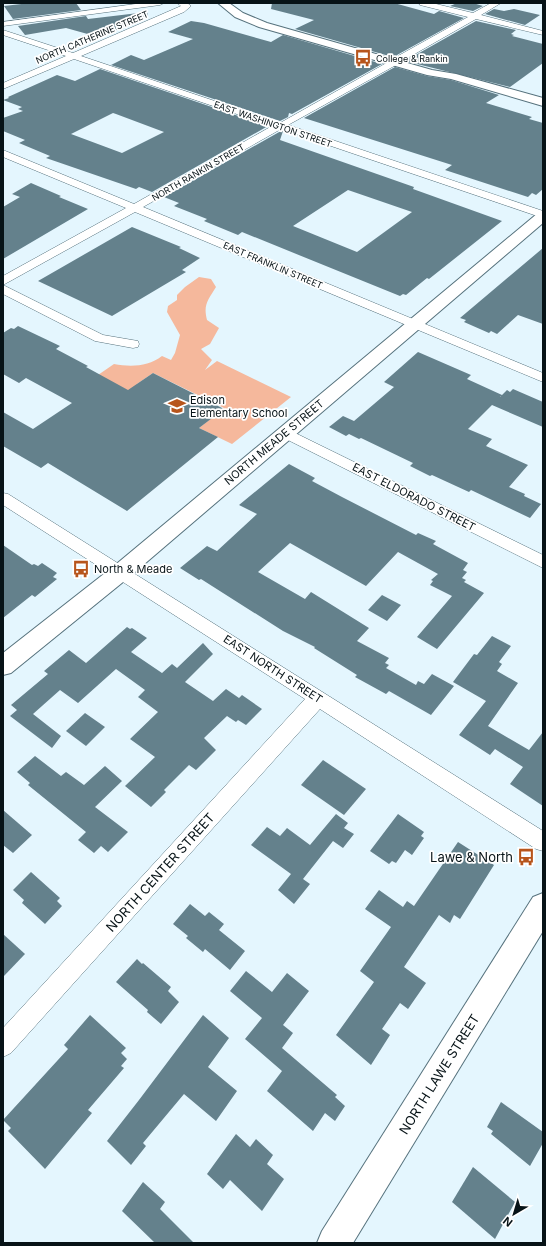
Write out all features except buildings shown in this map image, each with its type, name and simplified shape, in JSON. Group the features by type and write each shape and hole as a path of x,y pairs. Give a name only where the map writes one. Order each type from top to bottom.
{"main road":[{"path":"223,3 234,12 255,22 397,60"},
{"path":"238,3 255,15 275,23 397,60 430,73 452,76 543,102"},
{"name":"NORTH MEADE STREET","path":"3,666 121,572 415,325 543,215"},
{"name":"NORTH LAWE STREET","path":"334,1243 543,906"}],"street":[{"path":"3,24 160,3"},
{"path":"424,3 543,33"},
{"name":"NORTH RANKIN STREET","path":"3,281 497,3"},
{"name":"NORTH CATHERINE STREET","path":"3,86 181,10 186,7 183,4"},
{"name":"EAST WASHINGTON STREET","path":"3,32 543,215"},
{"name":"EAST FRANKLIN STREET","path":"3,153 543,378"},
{"path":"3,289 99,338 133,344"},
{"name":"EAST ELDORADO STREET","path":"286,432 543,562"},
{"name":"EAST NORTH STREET","path":"3,498 543,842"},
{"name":"NORTH CENTER STREET","path":"3,1045 318,698"}],"shaded area":[{"path":"199,277 211,279 216,287 207,303 206,315 207,320 219,328 210,344 201,349 212,360 205,370 217,361 291,397 232,444 199,428 224,408 153,373 137,384 133,393 98,375 114,364 126,366 145,364 157,360 162,356 171,360 175,353 180,335 167,312 168,306 177,300 177,295 185,287"}],"place":[{"name":"College & Rankin","path":"363,58"},
{"name":"Edison Elementary School","path":"177,406"},
{"name":"North & Meade","path":"81,569"},
{"name":"Lawe & North","path":"526,857"}]}
